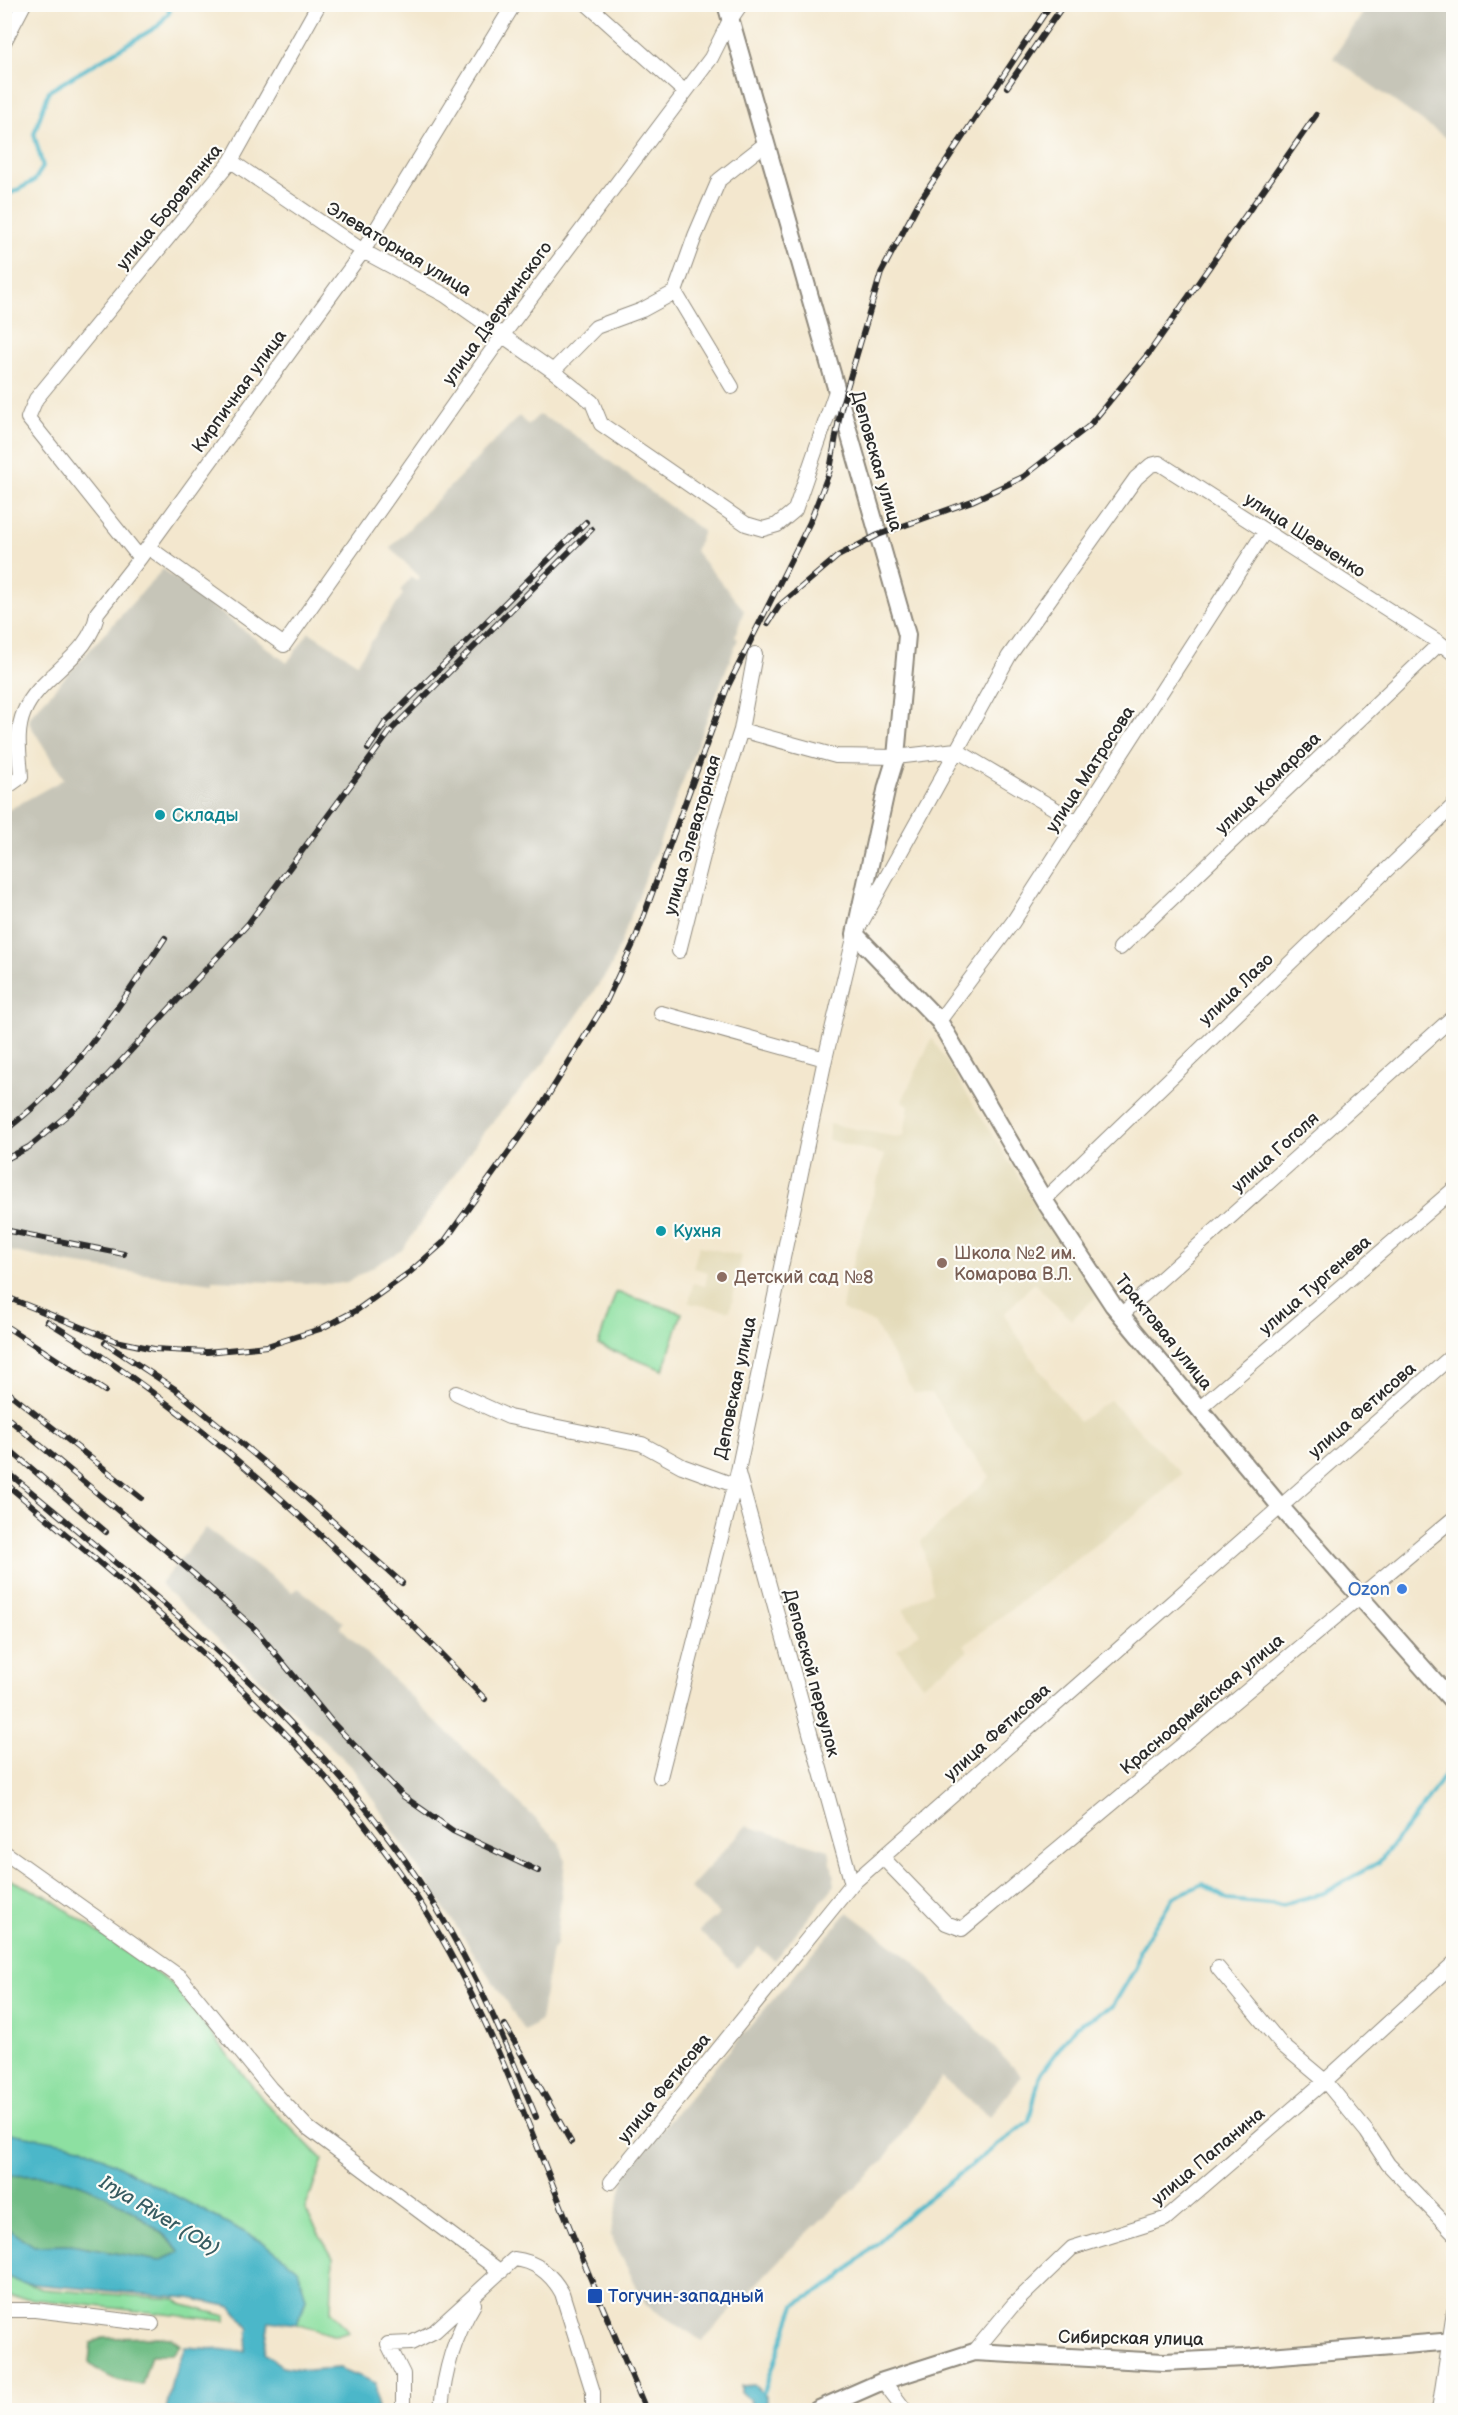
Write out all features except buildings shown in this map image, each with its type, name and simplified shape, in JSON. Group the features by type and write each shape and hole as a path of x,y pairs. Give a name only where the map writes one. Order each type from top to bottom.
{"street":[{"path":"4,42 24,4"},
{"name":"улица Боровлянка","path":"140,558 28,418 36,399 231,161 319,4"},
{"name":"Кирпичная улица","path":"4,789 21,777 18,734 28,705 76,652 96,621 97,613 140,558 363,251 514,4"},
{"path":"587,4 685,92"},
{"name":"улица Дзержинского","path":"148,546 284,645 502,336 711,57 728,12 741,4"},
{"name":"Деповская улица","path":"660,1778 738,1471 825,1059 887,786 896,757 907,635 728,12"},
{"path":"553,371 596,327 642,310 675,292 695,236 719,180 765,144"},
{"name":"Элеваторная улица","path":"231,161 363,251 445,295 553,371 592,402 601,424 746,524 763,529 777,525 795,510 836,391"},
{"path":"675,292 732,387"},
{"name":"улица Шевченко","path":"1136,478 1151,465 1159,463 1454,654"},
{"name":"Деповская улица","path":"855,934 1009,656 1136,478"},
{"name":"улица Матросова","path":"939,1022 1013,922 1265,531"},
{"name":"улица Комарова","path":"1120,948 1440,643"},
{"name":"улица Элеваторная","path":"679,951 710,828 741,730 755,654"},
{"path":"741,730 836,756 896,757 956,750 1077,822"},
{"name":"улица Лазо","path":"1044,1200 1454,805"},
{"name":"Трактовая улица","path":"855,934 939,1022 1044,1200 1121,1315 1279,1505 1454,1703"},
{"path":"661,1013 825,1059"},
{"name":"улица Гоголя","path":"1121,1315 1454,1016"},
{"name":"улица Тургенева","path":"1200,1408 1454,1189"},
{"name":"улица Фетисова","path":"611,2182 852,1884 1279,1505 1454,1354"},
{"path":"456,1393 509,1417 642,1444 682,1466 734,1485"},
{"name":"Деповской переулок","path":"738,1471 852,1884"},
{"name":"Красноармейская улица","path":"883,1858 946,1923 963,1929 1358,1596 1454,1518"},
{"path":"4,1852 180,1977 270,2088 308,2128 501,2272"},
{"name":"улица Папанина","path":"974,2352 1013,2305 1072,2248 1165,2219 1325,2081 1454,1963"},
{"path":"1218,1968 1281,2044 1325,2081 1367,2132 1388,2164 1454,2233"},
{"path":"403,2410 403,2374 388,2344 411,2343 435,2331 514,2259 523,2260 554,2278 562,2293 593,2392 593,2410"},
{"path":"441,2410 447,2366 455,2339 486,2284"},
{"path":"4,2310 34,2310 152,2324"},
{"path":"1438,2410 1452,2340 1454,2312"},
{"name":"Сибирская улица","path":"817,2410 883,2381 974,2352 1164,2362 1244,2358 1452,2340"},
{"path":"883,2381 905,2410"}],"shaded area":[{"path":"1369,4 1453,5 1453,143 1333,58"},
{"path":"539,415 565,428 703,531 695,551 744,610 735,637 738,639 611,967 544,1063 483,1133 402,1250 347,1282 336,1284 213,1280 213,1283 70,1264 5,1250 5,812 64,779 29,723 30,716 163,569 287,663 309,632 357,663 403,594 400,591 411,577 417,580 420,577 390,548 519,416 528,425"},
{"path":"932,1038 1035,1203 1098,1295 1071,1320 1034,1283 1004,1314 1037,1366 1079,1422 1110,1400 1182,1474 1146,1506 964,1645 968,1652 922,1685 897,1649 920,1633 903,1609 933,1591 921,1541 990,1477 957,1434 932,1393 914,1393 874,1323 842,1310 845,1290 885,1155 828,1140 830,1124 897,1137 904,1135 909,1105 902,1101"},
{"name":"Детский сад №8","path":"699,1246 742,1256 730,1311 689,1303 693,1283 705,1286 708,1272 693,1268"},
{"path":"206,1528 292,1592 298,1588 343,1622 340,1627 560,1843 565,1861 556,1944 552,1950 540,2021 525,2031 351,1766 160,1584"},
{"path":"746,1826 829,1850 835,1885 774,1960 759,1947 737,1968 699,1931 719,1914 690,1888"},
{"path":"848,1912 912,1960 1021,2076 990,2117 942,2077 882,2162 782,2257 702,2341 646,2305 610,2234 626,2171"}],"green space":[{"path":"616,1292 682,1313 663,1370 598,1345"},
{"path":"4,1877 46,1896 173,1985 264,2101 323,2160 305,2209 333,2258 331,2311 349,2332 336,2336 297,2324 306,2299 263,2242 131,2173 5,2132"},
{"path":"4,2175 60,2178 90,2188 142,2218 180,2252 159,2261 70,2245 34,2246 10,2230 5,2230"},
{"path":"5,2276 42,2289 175,2299 184,2305 226,2316 226,2321 7,2296 5,2295"},
{"path":"103,2338 171,2338 180,2345 173,2354 151,2355 142,2385 113,2378 89,2362 91,2343"}],"water":[{"name":"Inya River (Ob)","path":"5,2132 81,2146 263,2242 298,2269 306,2299 297,2324 269,2321 264,2353 282,2366 307,2370 340,2368 376,2383 377,2410 166,2410 172,2381 185,2347 245,2351 249,2329 232,2307 189,2298 22,2283 5,2276 5,2230 10,2230 34,2246 70,2245 159,2261 180,2252 142,2218 90,2188 60,2178 5,2175"},
{"path":"754,2385 766,2396 766,2402 759,2406 749,2403 750,2400 741,2393 741,2386"}],"waterway":[{"path":"4,197 34,181 43,167 34,134 49,91 158,26 170,11 165,4"},
{"path":"764,2392 795,2305 835,2282 914,2209 1029,2121 1040,2074 1075,2027 1113,2006 1136,1967 1140,1948 1174,1897 1203,1884 1228,1900 1280,1905 1324,1893 1379,1862 1422,1808 1454,1760"},
{"path":"750,2410 756,2405"}],"railway":[{"path":"4,1296 116,1341 154,1349 207,1352 267,1346 320,1329 357,1310 410,1272 444,1242 541,1107 606,1002 635,940 727,688 810,522 830,470 841,408 881,273 918,204 1051,4"},
{"path":"1007,87 1064,4"},
{"path":"768,623 779,606 838,556 878,535 972,501 1023,477 1089,426 1149,353 1316,115"},
{"path":"368,749 385,723 586,522"},
{"path":"4,1160 29,1147 85,1100 248,924 392,729 592,529"},
{"path":"4,1131 29,1111 73,1066 112,1016 165,938"},
{"path":"4,1230 124,1254"},
{"path":"47,1321 108,1360 223,1448 331,1545 485,1699"},
{"path":"4,1325 105,1391"},
{"path":"105,1343 175,1389 294,1487 402,1583"},
{"path":"4,1389 141,1498"},
{"path":"4,1415 194,1574 255,1629 331,1721 403,1796 453,1831 538,1871"},
{"path":"4,1445 106,1532"},
{"path":"4,1469 182,1619 294,1726 346,1783 394,1844 452,1934 491,2011 536,2117"},
{"path":"4,1482 119,1579 231,1680 285,1733 335,1788 382,1847 446,1945 484,2020 646,2410"},
{"path":"505,2025 571,2142"}],"place":[{"name":"Склады","path":"160,815"},
{"name":"Кухня","path":"661,1231"},
{"name":"Школа №2 им. Комарова В.Л.","path":"942,1263"},
{"name":"Детский сад №8","path":"722,1277"},
{"name":"Ozon","path":"1402,1589"},
{"name":"Тогучин-западный","path":"595,2296"}]}
